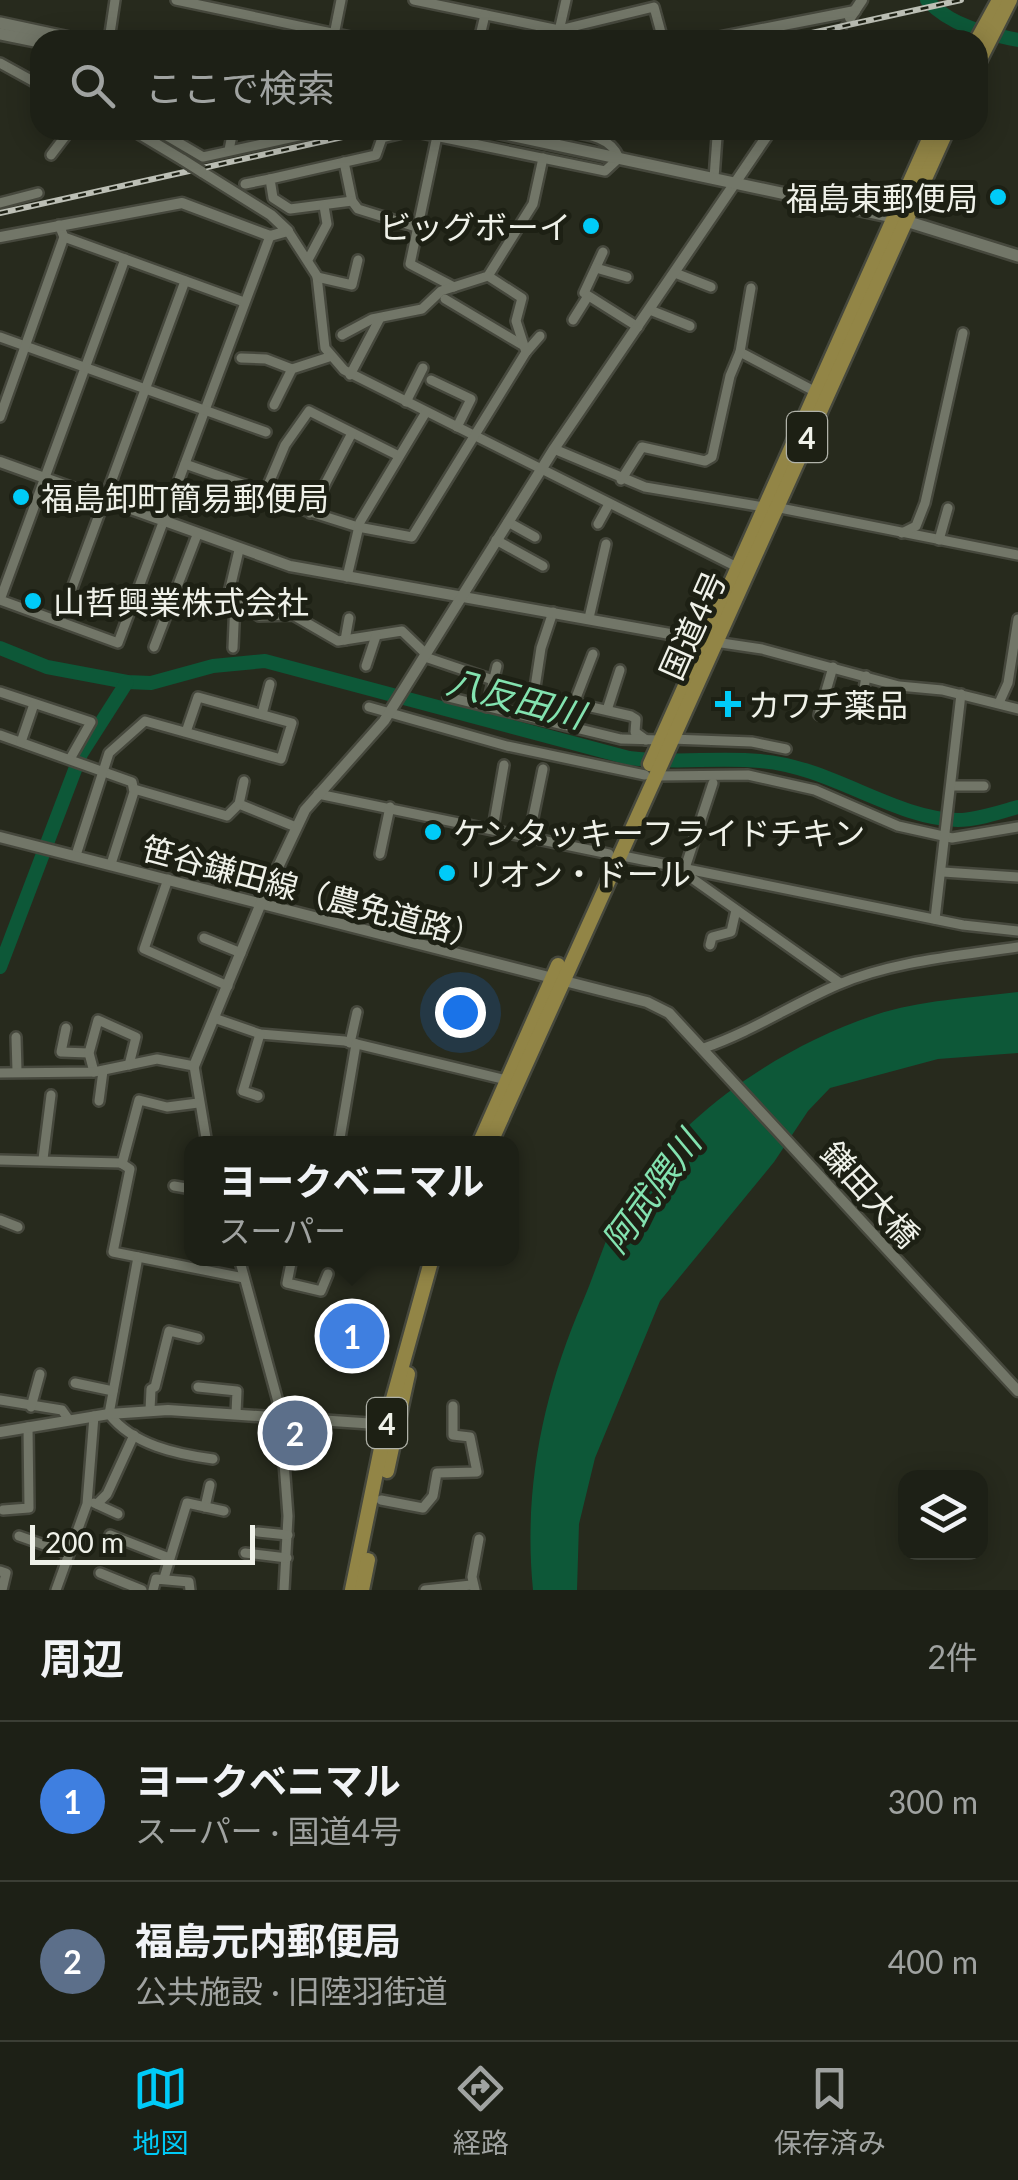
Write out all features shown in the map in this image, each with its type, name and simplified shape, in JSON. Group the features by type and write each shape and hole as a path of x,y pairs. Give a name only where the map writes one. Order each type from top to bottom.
{"highway":[{"path":"988,31 1009,1"},
{"name":"国道4号","path":"482,1136 651,773 661,741 770,507 929,140"},
{"name":"国道4号","path":"710,641 738,567 770,507 816,392 898,218 941,140"},
{"name":"国道4号","path":"493,1136 556,981"},
{"name":"4","path":"352,1590 430,1266"},
{"name":"4","path":"362,1590 381,1500 391,1425 440,1266"}],"main road":[{"path":"0,23 32,30"},
{"path":"0,34 30,40"},
{"path":"534,140 898,218 1018,256"}],"street":[{"path":"110,30 115,0"},
{"path":"335,30 341,0"},
{"path":"414,0 540,30"},
{"path":"559,30 566,0"},
{"path":"763,30 853,14 862,0"},
{"path":"183,1 304,30"},
{"path":"576,30 654,8 660,30"},
{"path":"481,30 485,15"},
{"path":"0,63 30,79"},
{"path":"51,155 62,140"},
{"path":"150,140 271,214 288,231 309,258 317,277 321,328 330,357 350,374 738,567"},
{"path":"174,140 203,157 278,140"},
{"path":"229,150 231,140"},
{"path":"245,184 376,155 381,140"},
{"path":"436,140 410,264 454,287"},
{"path":"456,140 605,171 619,158 615,147 605,140"},
{"path":"714,178 717,140"},
{"path":"205,1136 194,1066 296,826 318,794 390,712 554,449 765,140"},
{"path":"342,335 380,318 422,309 429,299 488,276 533,204 542,158"},
{"path":"344,162 352,201 358,209 416,227"},
{"path":"270,179 274,198 290,210 352,201"},
{"path":"0,203 38,193"},
{"path":"0,237 182,204 270,236 288,231"},
{"path":"309,258 327,224 324,206"},
{"path":"0,417 64,237 59,225"},
{"path":"125,259 0,600 118,642 270,236"},
{"path":"64,237 244,302"},
{"path":"603,252 584,293 638,326"},
{"path":"317,277 352,285 358,260"},
{"path":"596,268 627,277"},
{"path":"675,273 711,287"},
{"path":"488,276 522,298 516,322 525,349"},
{"path":"60,620 185,281"},
{"path":"620,480 642,447 705,461 712,458 730,376 740,352 751,288"},
{"path":"572,320 588,296"},
{"path":"445,299 525,349"},
{"path":"650,310 690,326"},
{"path":"350,374 380,318"},
{"path":"902,533 916,526 925,503 962,333"},
{"path":"399,456 309,412 285,444 262,497 358,527 412,537 525,349 540,336"},
{"path":"0,337 266,432"},
{"path":"740,352 816,392"},
{"path":"241,358 266,359 292,369 330,357"},
{"path":"406,402 423,368"},
{"path":"274,406 292,369"},
{"path":"431,380 471,399 457,427"},
{"path":"347,577 358,527 426,412"},
{"path":"310,512 352,433"},
{"path":"554,449 620,480 1018,555"},
{"path":"0,462 239,550 347,577 710,641 961,694 1018,710"},
{"path":"185,464 248,486"},
{"path":"598,524 610,504"},
{"path":"940,540 948,508"},
{"path":"508,522 535,537"},
{"path":"154,647 197,535"},
{"path":"496,540 543,566"},
{"path":"589,618 606,544"},
{"path":"233,648 227,601 239,550"},
{"path":"227,601 259,616 293,615 338,641 402,631 426,656 493,680"},
{"path":"553,612 541,648 534,694 636,719 635,732 661,741"},
{"path":"345,640 349,618"},
{"path":"998,703 1014,676 1018,620"},
{"path":"366,666 376,636"},
{"path":"574,703 593,654"},
{"path":"487,707 497,666"},
{"path":"819,715 833,667"},
{"path":"607,710 620,670"},
{"path":"862,702 866,676"},
{"path":"262,714 270,684"},
{"path":"0,692 91,722 75,761"},
{"path":"935,919 961,694"},
{"path":"76,855 102,772 114,747 145,721 281,759 292,723 198,696 186,732"},
{"path":"448,697 621,739 752,742 786,749"},
{"path":"21,742 34,704"},
{"path":"370,708 584,765 766,779 815,790 898,826 962,838 1018,827"},
{"path":"0,735 132,782 134,788 112,864"},
{"path":"492,828 504,764"},
{"path":"529,836 543,769"},
{"path":"134,788 226,816 239,804 244,781"},
{"path":"680,866 713,784"},
{"path":"952,786 984,786"},
{"path":"318,794 935,919 1018,932"},
{"path":"239,804 296,826"},
{"path":"380,854 390,807"},
{"name":"笹谷鎌田線（農免道路）","path":"0,836 658,1007 706,1050"},
{"path":"680,866 840,984"},
{"path":"943,872 1018,876"},
{"path":"168,879 144,949 228,986"},
{"path":"710,945 712,937 731,932 736,910"},
{"path":"204,938 241,953"},
{"path":"706,1050 840,984 883,970 1018,947"},
{"path":"340,1136 357,1012"},
{"path":"214,1018 260,1034 353,1043 507,1080"},
{"path":"98,1101 99,1072 89,1053 98,1020 136,1036 129,1065"},
{"path":"66,1028 61,1052 89,1053"},
{"path":"258,1096 242,1092 260,1034"},
{"path":"16,1037 16,1072"},
{"name":"鎌田大橋","path":"706,1050 1018,1391"},
{"path":"0,1072 99,1072 157,1059 194,1066"},
{"path":"248,1070 261,1073"},
{"path":"43,1159 51,1095"},
{"path":"122,1164 139,1100 167,1107 198,1103"},
{"path":"0,1160 122,1164 130,1169 113,1252 244,1278"},
{"path":"176,1200 176,1186 184,1188"},
{"path":"0,1220 18,1227"},
{"path":"109,1414 138,1257"},
{"path":"241,1266 280,1416 288,1535 283,1590"},
{"path":"290,1266 286,1283 322,1291 328,1274"},
{"path":"150,1410 150,1388 155,1386 169,1331 198,1338"},
{"path":"32,1407 40,1374"},
{"path":"75,1384 114,1391"},
{"path":"198,1387 237,1391 236,1412"},
{"path":"0,1400 62,1410 69,1420"},
{"path":"381,1500 423,1508 433,1496 436,1474 477,1472 470,1437 453,1436 453,1406"},
{"path":"0,1432 150,1410 236,1412 391,1425"},
{"path":"109,1414 134,1434 180,1455 213,1460"},
{"path":"56,1590 92,1502 94,1416"},
{"path":"3,1510 30,1508 28,1427"},
{"path":"92,1502 107,1494 134,1434"},
{"path":"205,1507 210,1485"},
{"path":"92,1502 118,1514"},
{"path":"164,1578 186,1503 224,1511"},
{"path":"258,1532 288,1535"},
{"path":"110,1535 169,1558"},
{"path":"18,1536 68,1554"},
{"path":"425,1590 473,1587 479,1540"},
{"path":"246,1553 287,1558"},
{"path":"0,1572 6,1573 2,1590"},
{"path":"100,1573 142,1590"},
{"path":"152,1590 156,1579 164,1578 189,1582 190,1590"}],"water":[{"name":"阿武隈川","path":"1018,992 1018,1053 938,1059 830,1088 808,1111 774,1162 660,1301 595,1458 579,1524 577,1590 533,1590 534,1479 557,1371 617,1216 655,1160 709,1107 740,1084 840,1028 910,1006"}],"waterway":[{"path":"927,0 957,22 978,30"},
{"path":"988,33 1018,40"},
{"name":"八反田川","path":"0,648 47,667 127,682 151,683 213,666 265,661 629,758 744,760 786,765 934,817 966,820 1018,807"},
{"path":"0,967 81,754 127,682"}],"tunnel":[{"path":"841,30 850,18"}],"railway":[{"path":"825,30 961,0"},
{"path":"0,213 329,140"}],"place":[{"name":"福島東郵便局","path":"998,197"},
{"name":"ビッグボーイ","path":"591,226"},
{"name":"福島卸町簡易郵便局","path":"21,497"},
{"name":"山哲興業株式会社","path":"33,601"},
{"name":"カワチ薬品","path":"728,704"},
{"name":"ケンタッキーフライドチキン","path":"433,832"},
{"name":"リオン・ドール","path":"447,873"},
{"name":"ヨークベニマル","path":"352,1336"},
{"name":"福島元内郵便局","path":"295,1433"}]}
